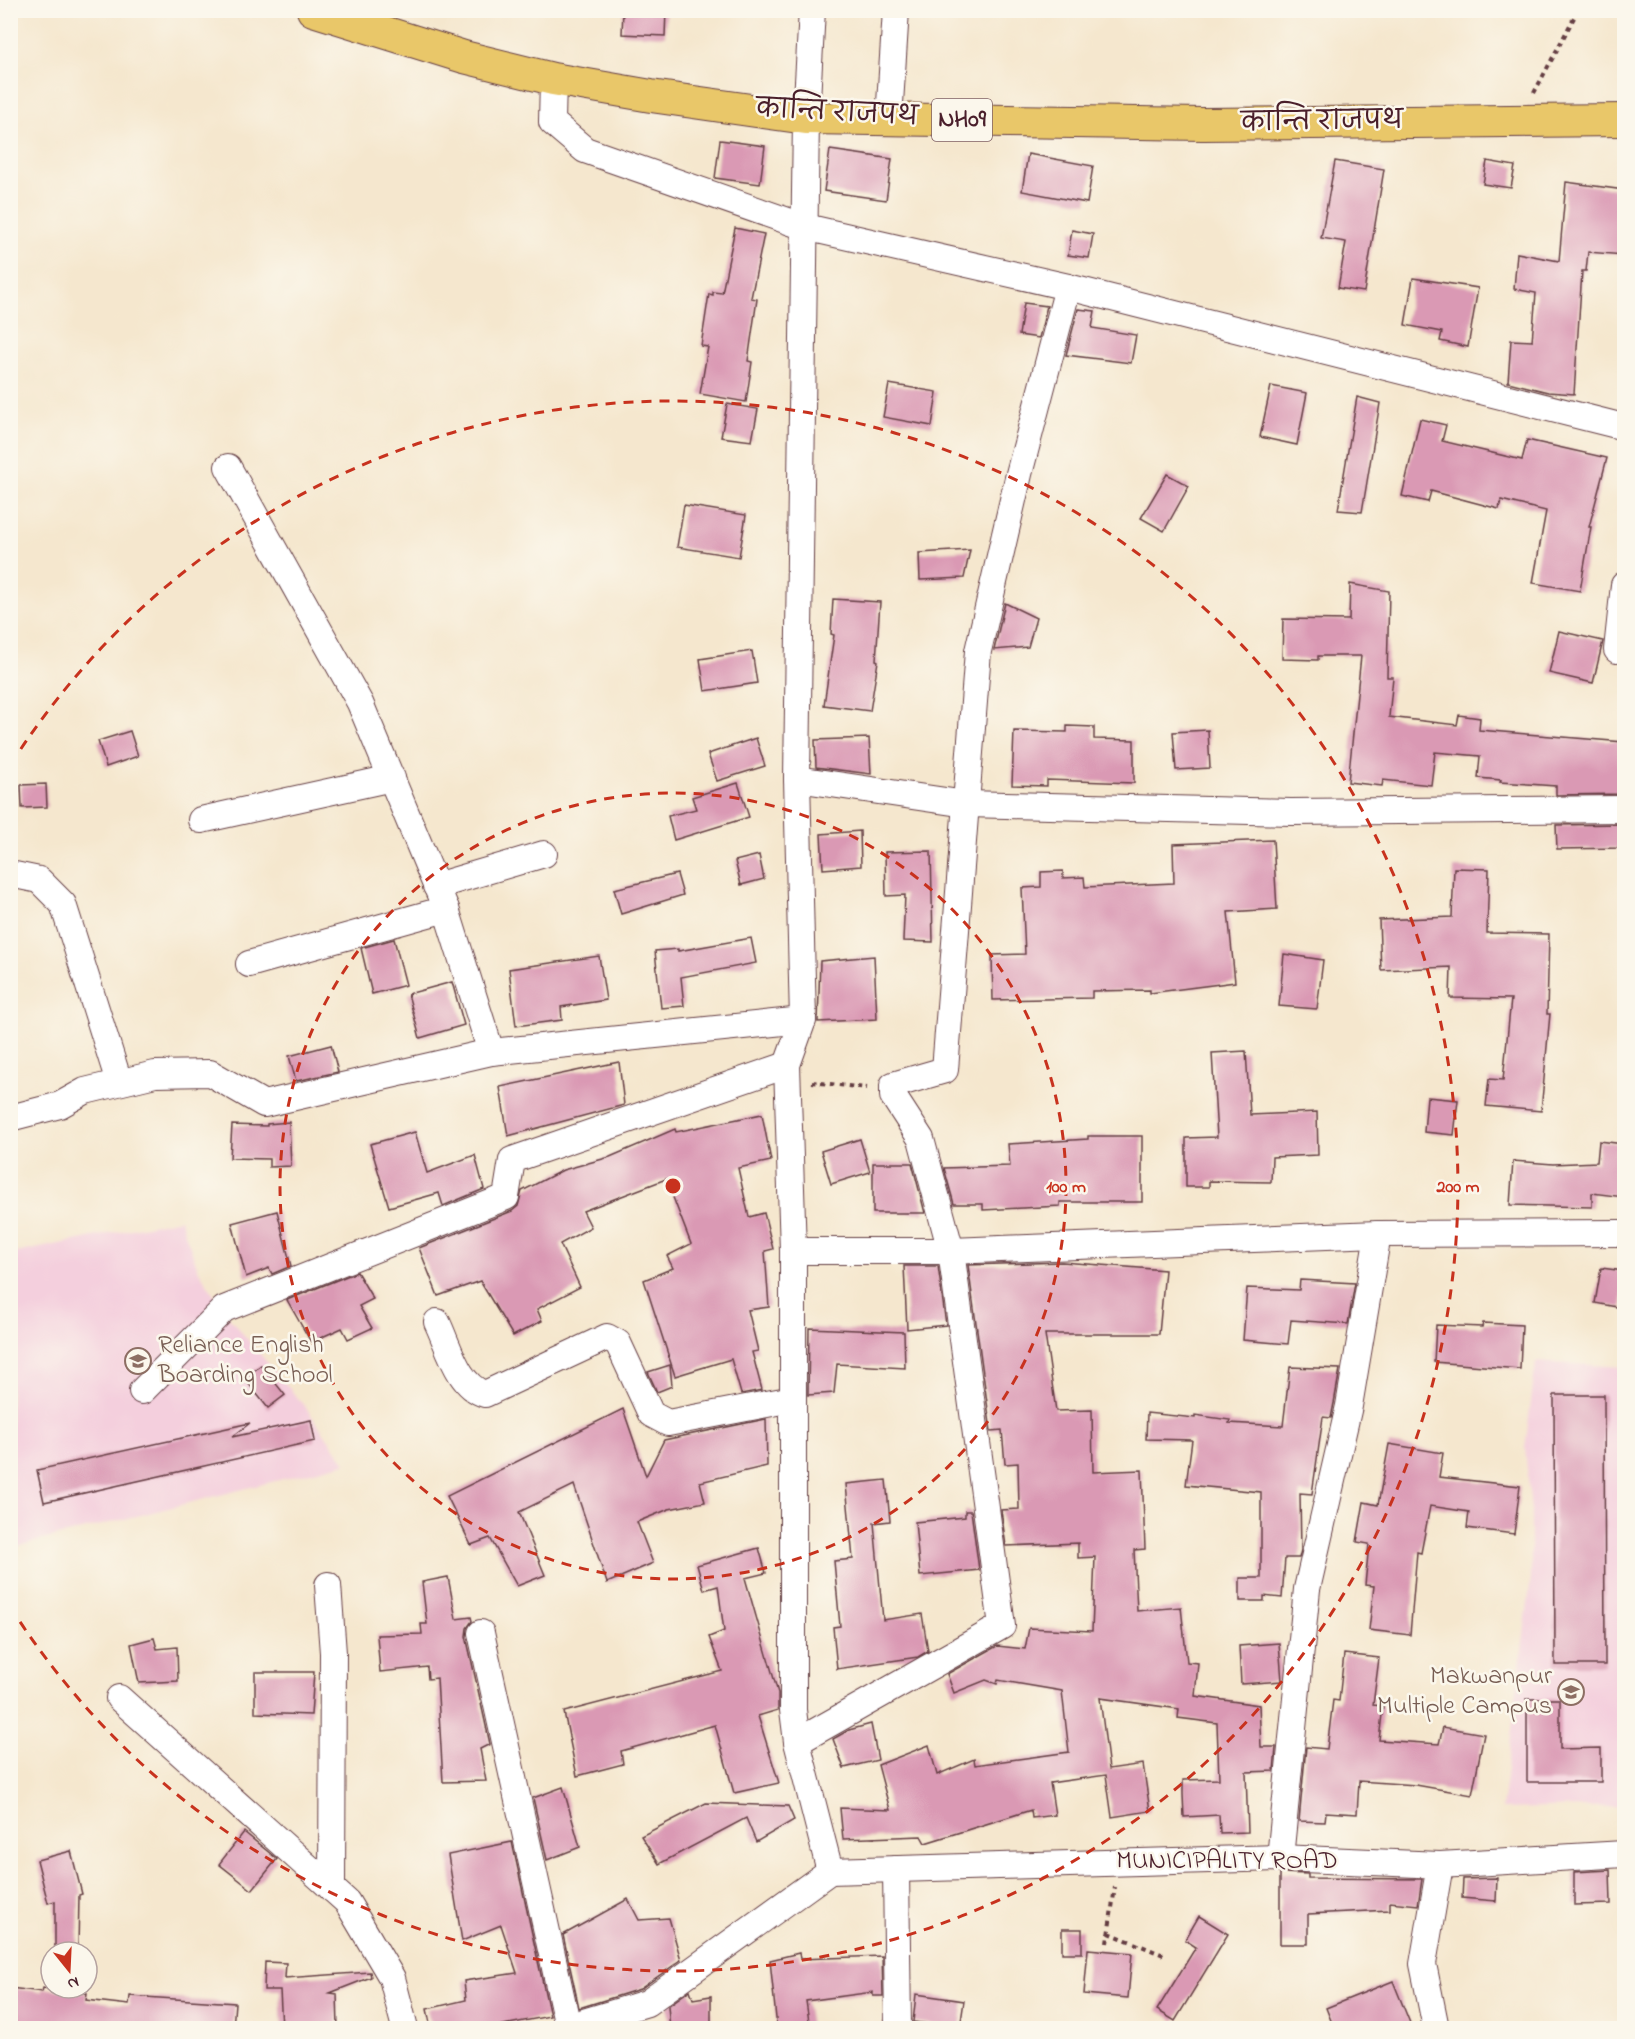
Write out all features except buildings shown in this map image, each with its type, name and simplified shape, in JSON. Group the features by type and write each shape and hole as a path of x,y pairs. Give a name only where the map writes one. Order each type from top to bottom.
{"main road":[{"name":"कान्ति राजपथ","path":"313,10 464,57 553,79 651,96 806,117 1203,124 1624,120"}],"street":[{"path":"482,1633 566,2028 647,2003 830,1871 797,1743 793,1710 793,1251 787,1072 803,1020 797,779 806,117 812,10"},
{"path":"889,119 896,10"},
{"path":"553,79 552,122 585,150 805,226 1068,287 1624,427"},
{"path":"797,1743 1002,1626 951,1251 921,1139 893,1096 893,1085 945,1070 978,651 1019,474 1068,287"},
{"path":"228,468 360,703 441,897 490,1052"},
{"path":"1617,650 1624,585"},
{"path":"201,820 392,778"},
{"path":"797,779 966,804 1291,813 1624,809"},
{"path":"249,964 441,897 544,854"},
{"path":"10,873 39,880 63,904 119,1082"},
{"path":"10,1118 60,1105 85,1091 155,1074 210,1073 264,1104 490,1052 803,1020"},
{"path":"142,1391 224,1309 506,1197 512,1160 787,1072"},
{"path":"793,1251 951,1251 1378,1234 1624,1233"},
{"path":"1280,1858 1307,1589 1349,1406 1378,1234"},
{"path":"437,1322 466,1383 474,1391 485,1394 607,1338 618,1343 651,1414 668,1423 793,1399"},
{"path":"328,1585 333,1653 332,1889"},
{"path":"119,1698 347,1902 392,1978 405,2028"},
{"name":"MUNICIPALITY ROAD","path":"830,1871 1280,1858 1440,1865 1624,1854"},
{"path":"1436,2028 1423,1964 1440,1865"},
{"path":"896,1869 898,2028"}],"path":[{"path":"1520,120 1578,10"},
{"path":"787,1072 893,1090"},
{"path":"1107,1943 1118,1863"},
{"path":"1108,1933 1166,1956"}],"shaded area":[{"name":"Reliance English Boarding School","path":"180,1219 198,1269 226,1314 306,1408 346,1463 11,1548 11,1254"},
{"name":"Makwanpur Multiple Campus","path":"1536,1362 1624,1367 1624,1806 1502,1809 1531,1578 1531,1511 1525,1448"}],"place":[{"name":"Reliance English Boarding School","path":"138,1361"},
{"name":"Makwanpur Multiple Campus","path":"1571,1692"}]}
